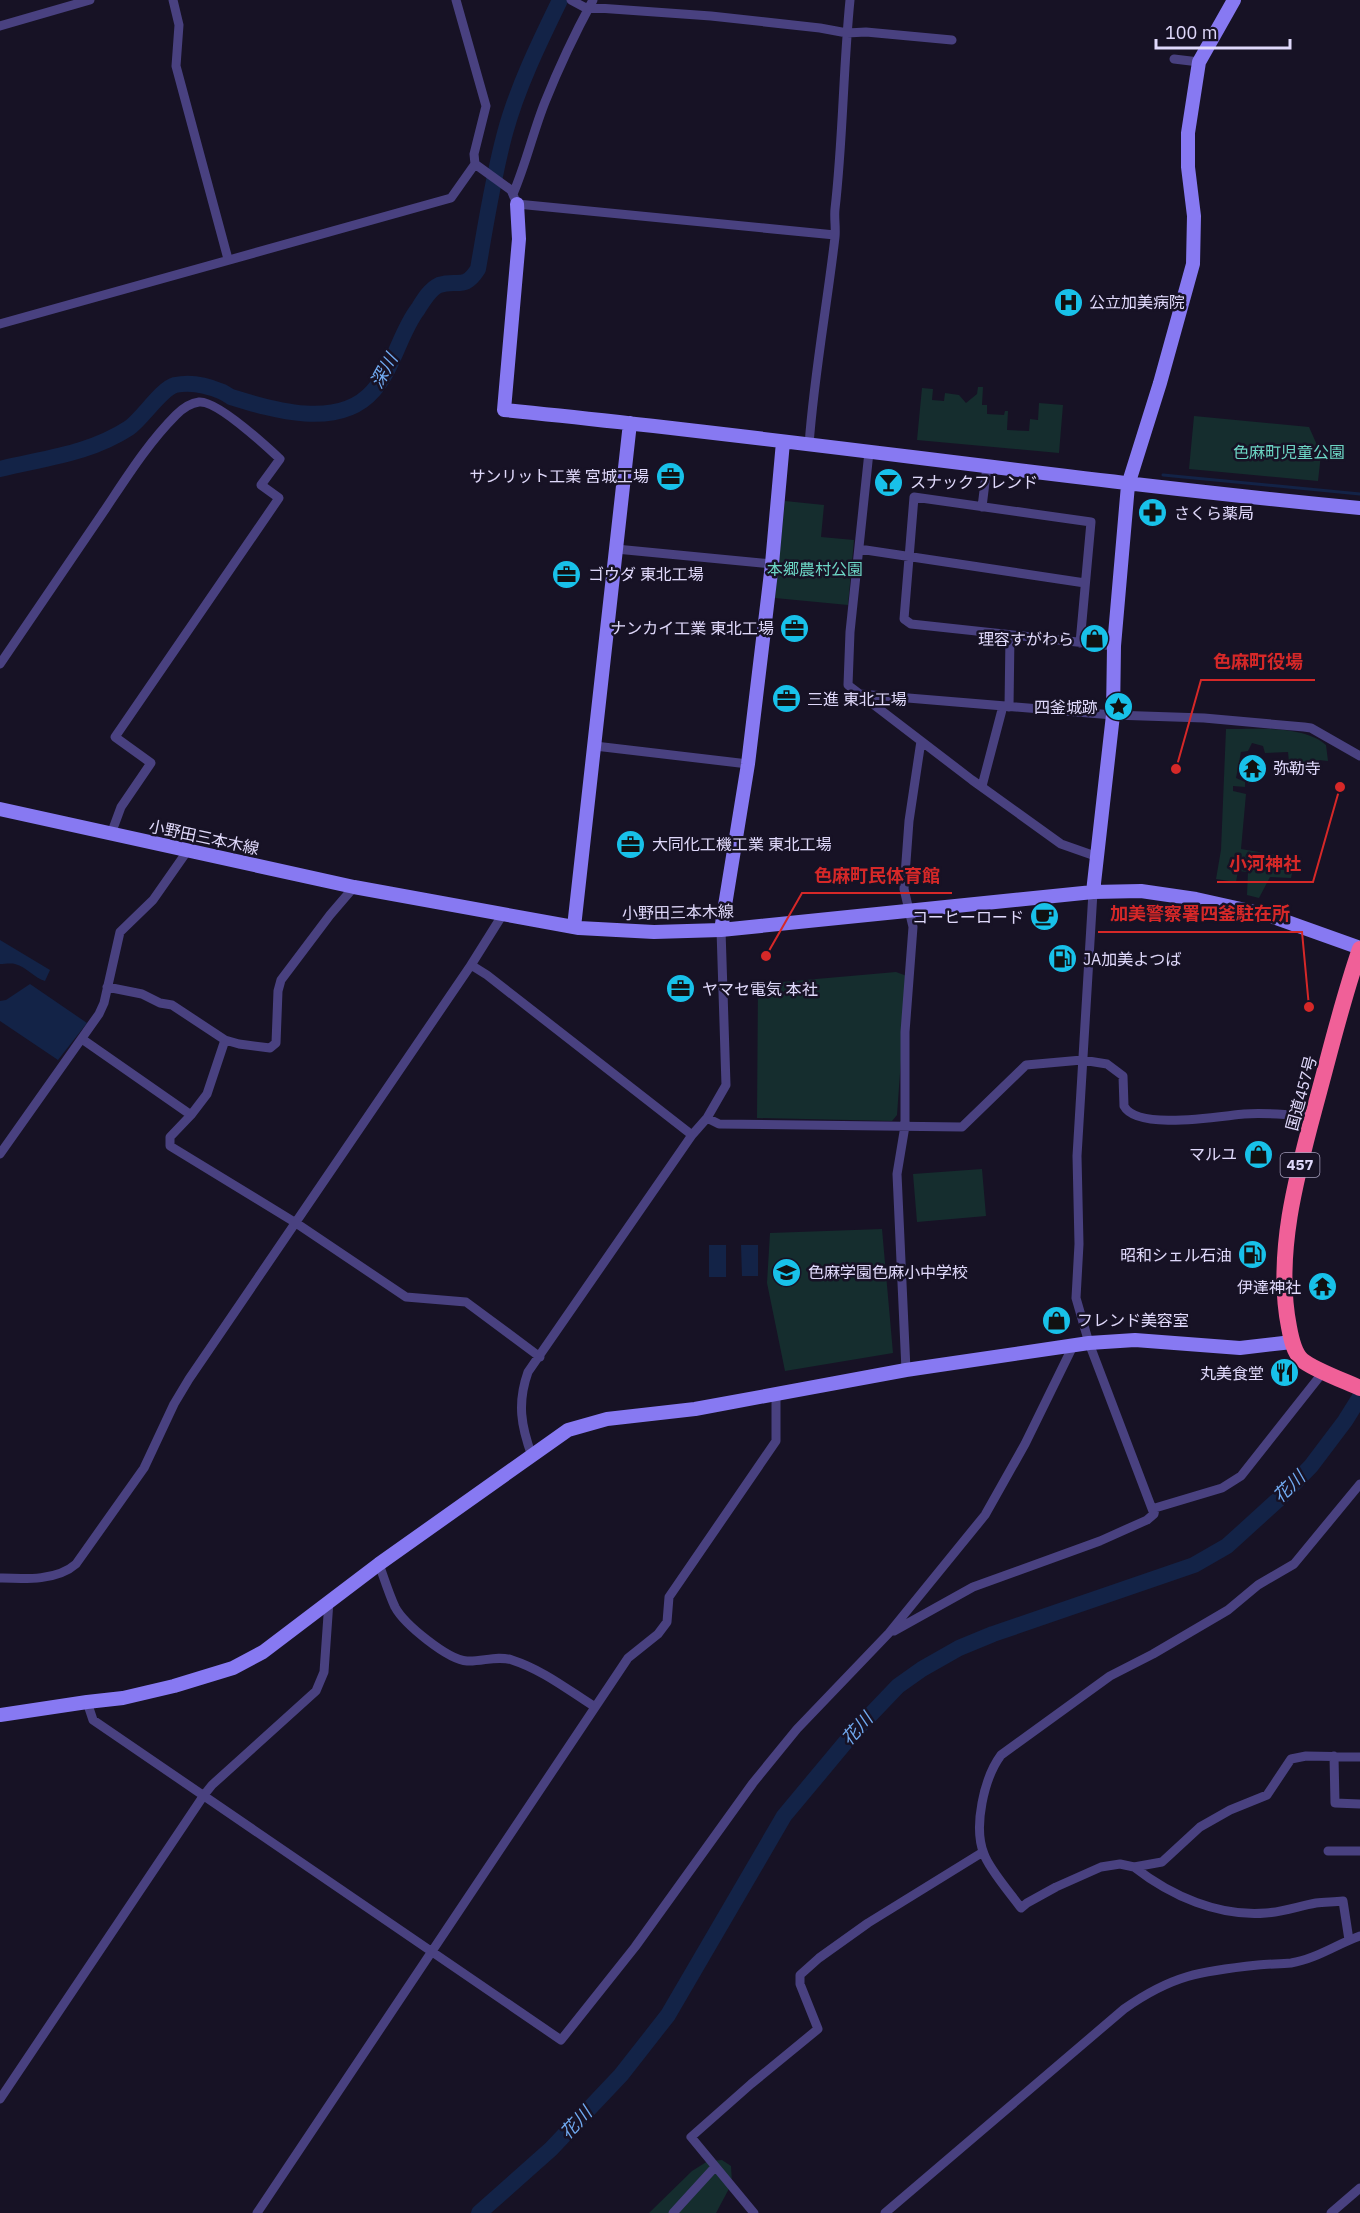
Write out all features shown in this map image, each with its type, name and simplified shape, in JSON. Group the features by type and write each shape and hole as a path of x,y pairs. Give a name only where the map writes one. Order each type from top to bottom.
{"highway":[{"name":"国道457号","path":"1360,948 1348,983 1298,1174 1286,1256 1285,1309 1292,1342 1302,1360 1360,1388"}],"street":[{"path":"0,26 90,0"},
{"path":"173,0 178,25 176,66 228,259"},
{"path":"0,324 451,198 475,164 474,154 486,111 486,101 456,0"},
{"path":"571,0 588,4 820,28 847,33 866,32 952,40"},
{"path":"809,445 811,416 814,407 815,371 835,235 850,0"},
{"path":"1154,1514 1089,1344 1076,1298 1079,1244 1077,1156 1082,1060 1093,892 1113,715 1114,646 1128,484 1160,383 1193,264 1194,216 1188,167 1188,133 1199,62 1234,0"},
{"path":"588,4 545,103 513,196 519,239 504,410 987,465 1128,484 1360,508"},
{"path":"1174,59 1199,62"},
{"path":"475,164 513,196 835,235"},
{"path":"0,664 126,478 184,408 193,403 203,402 211,405 224,412 280,459 261,485 279,498 115,737 151,763 121,807 111,834"},
{"path":"574,927 630,423"},
{"path":"532,1456 523,1431 521,1416 526,1377 706,1118 726,1085 721,930 748,764 772,564 783,442"},
{"path":"869,452 850,632 848,685 1061,844 1098,857"},
{"path":"982,507 987,465"},
{"path":"1080,643 1091,522 914,497 904,619 912,624 1080,643 1114,646"},
{"path":"616,549 772,564"},
{"path":"859,549 1085,583"},
{"path":"982,786 1006,706 1010,635"},
{"path":"858,694 1113,715 1204,718 1304,727 1311,728 1360,756"},
{"path":"906,1370 897,1174 904,1126 905,1032 913,927 904,892 907,844 921,741"},
{"path":"595,746 748,764"},
{"name":"小野田三本木線","path":"0,809 354,887 574,927 654,932 721,930 1093,892 1141,891 1196,899 1268,915 1360,948"},
{"path":"0,1154 82,1039 104,1003 122,928 153,900 188,850"},
{"path":"107,987 142,994 160,1003 172,1005 225,1040 270,1048 276,1043 278,991 281,980 354,887"},
{"path":"0,1578 21,1579 55,1574 70,1569 76,1564 144,1468 174,1404 504,914"},
{"path":"471,965 496,981 692,1136"},
{"path":"82,1039 191,1115"},
{"path":"225,1040 207,1095 170,1137 170,1146 296,1223 406,1297 466,1302 540,1357"},
{"path":"706,1118 719,1124 962,1127 1026,1065 1082,1060 1107,1064 1123,1076 1124,1106 1132,1115 1143,1118 1196,1120 1243,1114 1278,1113 1313,1118"},
{"path":"0,1715 123,1698 174,1686 233,1668 263,1652 379,1564 568,1430 607,1419 695,1409 906,1370 1089,1344 1135,1340 1240,1348 1292,1342"},
{"path":"87,1702 93,1720 561,2040 635,1947 753,1783 797,1729 889,1634 985,1515 1025,1444 1073,1346"},
{"path":"889,1634 973,1587 1100,1541 1147,1520 1154,1514 1155,1508 1222,1488 1241,1476 1324,1371"},
{"path":"257,2213 628,1658 658,1634 667,1622 669,1597 776,1441 776,1394"},
{"path":"1360,1484 1294,1564 1257,1585 1228,1610 1110,1676 1002,1755 995,1763 986,1788 980,1827 983,1852 1021,1908 1056,1887 1101,1867 1120,1864 1134,1867 1162,1862 1200,1827 1230,1810 1267,1795 1291,1759 1306,1756 1360,1756"},
{"path":"379,1564 395,1607 402,1617 441,1649 458,1660 508,1659 526,1665 595,1707"},
{"path":"0,2099 204,1795 212,1785 316,1690 324,1672 329,1601"},
{"path":"1334,1756 1335,1803 1360,1804"},
{"path":"1328,1851 1360,1851"},
{"path":"754,2213 691,2137 818,2029 800,1984 800,1975 819,1958 868,1923 983,1852"},
{"path":"1134,1867 1163,1887 1203,1905 1242,1912 1265,1914 1314,1904 1343,1901 1349,1940"},
{"path":"885,2213 1124,2009 1153,1990 1197,1973 1262,1964 1290,1963 1360,1936"},
{"path":"673,2213 715,2167"},
{"path":"1331,2213 1360,2188"}],"green space":[{"path":"978,387 983,387 982,405 987,405 987,414 1004,415 1005,411 1008,411 1007,430 1029,431 1030,419 1038,420 1039,403 1063,405 1059,453 917,440 922,388 933,389 932,400 944,401 945,393 959,395 966,403 977,394"},
{"name":"色麻町児童公園","path":"1194,416 1309,427 1321,454 1318,481 1189,469"},
{"name":"本郷農村公園","path":"785,501 824,505 821,537 854,540 848,605 775,598"},
{"path":"1226,729 1292,731 1305,734 1326,745 1328,761 1319,760 1316,770 1289,762 1288,752 1265,753 1263,746 1252,743 1248,751 1241,752 1236,778 1245,782 1245,787 1233,786 1233,791 1246,794 1241,849 1295,858 1291,878 1270,877 1259,898 1247,895 1248,872 1238,871 1236,882 1216,879 1221,850"},
{"path":"896,972 907,976 897,1115 892,1121 757,1118 758,984"},
{"path":"982,1169 986,1216 917,1222 913,1174"},
{"path":"882,1229 893,1353 785,1371 767,1283 770,1233"},
{"path":"722,2160 731,2166 732,2183 716,2213 649,2213 692,2171 708,2161"}],"water":[{"path":"0,940 50,970 45,981 19,965 0,964"},
{"path":"30,984 87,1023 58,1060 0,1021 0,1001 6,1000"},
{"path":"709,1245 726,1245 726,1277 709,1277"},
{"path":"741,1245 758,1245 758,1276 742,1276"}],"waterway":[{"name":"深川","path":"0,469 66,454 114,437 129,428 164,392 175,385 203,386 266,407 305,414 342,410 359,403 380,382 406,328 430,292 439,285 465,282 478,269 493,183 510,116 530,65 560,0"},
{"path":"1163,475 1360,494"},
{"name":"花川","path":"479,2213 551,2149 621,2075 668,2015 784,1816 854,1732 898,1686 959,1648 993,1634 1194,1565 1227,1546 1311,1466 1360,1397"}],"place":[{"name":"公立加美病院","path":"1068,302"},
{"name":"サンリット工業 宮城工場","path":"670,476"},
{"name":"スナックフレンド","path":"889,482"},
{"name":"さくら薬局","path":"1153,513"},
{"name":"ゴウダ 東北工場","path":"567,574"},
{"name":"ナンカイ工業 東北工場","path":"795,628"},
{"name":"理容すがわら","path":"1095,639"},
{"name":"三進 東北工場","path":"786,699"},
{"name":"四釜城跡","path":"1119,707"},
{"name":"弥勒寺","path":"1252,768"},
{"name":"色麻町役場","path":"1176,769"},
{"name":"小河神社","path":"1340,787"},
{"name":"大同化工機工業 東北工場","path":"631,844"},
{"name":"コーヒーロード","path":"1045,917"},
{"name":"色麻町民体育館","path":"766,956"},
{"name":"JA加美よつば","path":"1062,959"},
{"name":"ヤマセ電気 本社","path":"681,989"},
{"name":"加美警察署四釜駐在所","path":"1309,1007"},
{"name":"マルユ","path":"1258,1154"},
{"name":"昭和シェル石油","path":"1253,1255"},
{"name":"色麻学園色麻小中学校","path":"787,1272"},
{"name":"伊達神社","path":"1322,1287"},
{"name":"フレンド美容室","path":"1056,1320"},
{"name":"丸美食堂","path":"1285,1373"}]}
